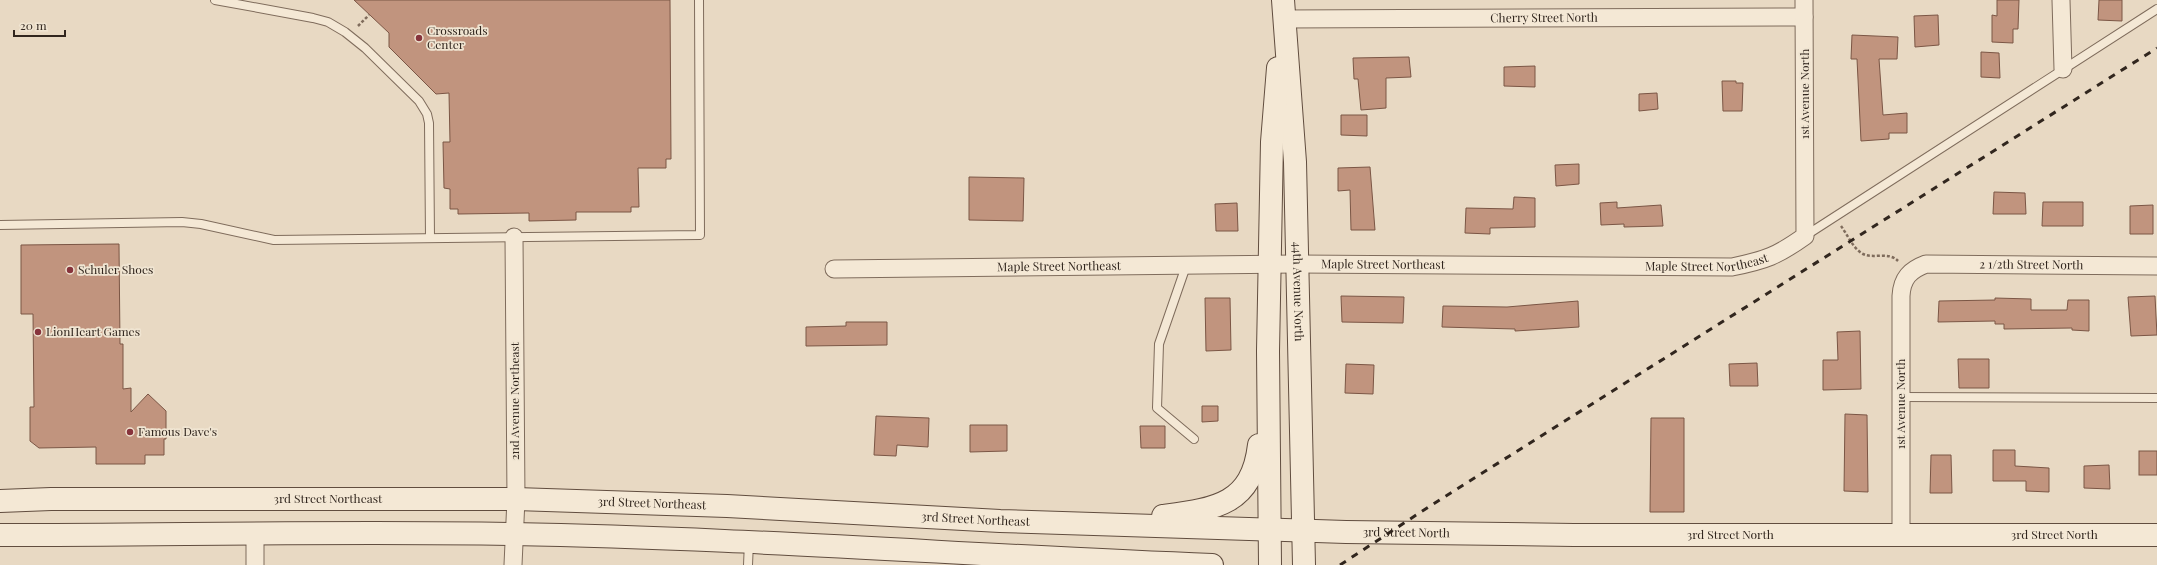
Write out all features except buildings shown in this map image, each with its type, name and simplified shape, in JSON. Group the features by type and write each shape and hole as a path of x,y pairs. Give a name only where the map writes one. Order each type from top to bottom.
{"main road":[{"name":"44th Avenue North","path":"1283,10 1295,162 1304,565"},
{"path":"1270,565 1270,265 1275,98 1283,10"},
{"path":"1021,522 1161,516 1204,509 1234,497 1250,478 1256,462 1269,320"},
{"name":"3rd Street Northeast","path":"0,501 51,499 516,499 727,506 1021,522 1303,530"},
{"name":"3rd Street North","path":"1303,530 1574,535 2157,536"},
{"path":"0,534 513,534 749,542 965,556 1001,560 1212,565"},
{"path":"1089,563 1122,565"}],"street":[{"name":"1st Avenue North","path":"1804,0 1805,236"},
{"path":"2061,0 2064,69"},
{"name":"Cherry Street North","path":"1283,10 1804,17"},
{"name":"Maple Street Northeast","path":"834,269 1297,264 1732,267 1763,260 1782,252 1805,236"},
{"name":"2nd Avenue Northeast","path":"513,565 513,534 516,499 514,237"},
{"name":"2 1/2th Street North","path":"1905,269 1915,268 1926,264 2157,266"},
{"name":"1st Avenue North","path":"1901,536 1902,284 1905,269"},
{"path":"254,533 255,565"}],"lane":[{"path":"215,0 328,22 350,35 419,100 427,114 429,137 430,238"},
{"path":"0,225 182,222 201,224 274,240 700,235 699,0"},
{"path":"1805,236 2157,9"},
{"path":"1186,266 1159,344 1157,408 1194,440"},
{"path":"1901,397 2157,398"},
{"path":"748,565 749,542"}],"path":[{"path":"350,35 369,15"},
{"path":"1835,216 1859,251 1866,255 1886,255 1895,258 1905,269"}],"railway":[{"path":"1340,565 1430,506 2157,48"}],"place":[{"name":"Crossroads Center","path":"419,38"},
{"name":"Schuler Shoes","path":"70,270"},
{"name":"LionHeart Games","path":"38,332"},
{"name":"Famous Dave's","path":"130,432"}]}
